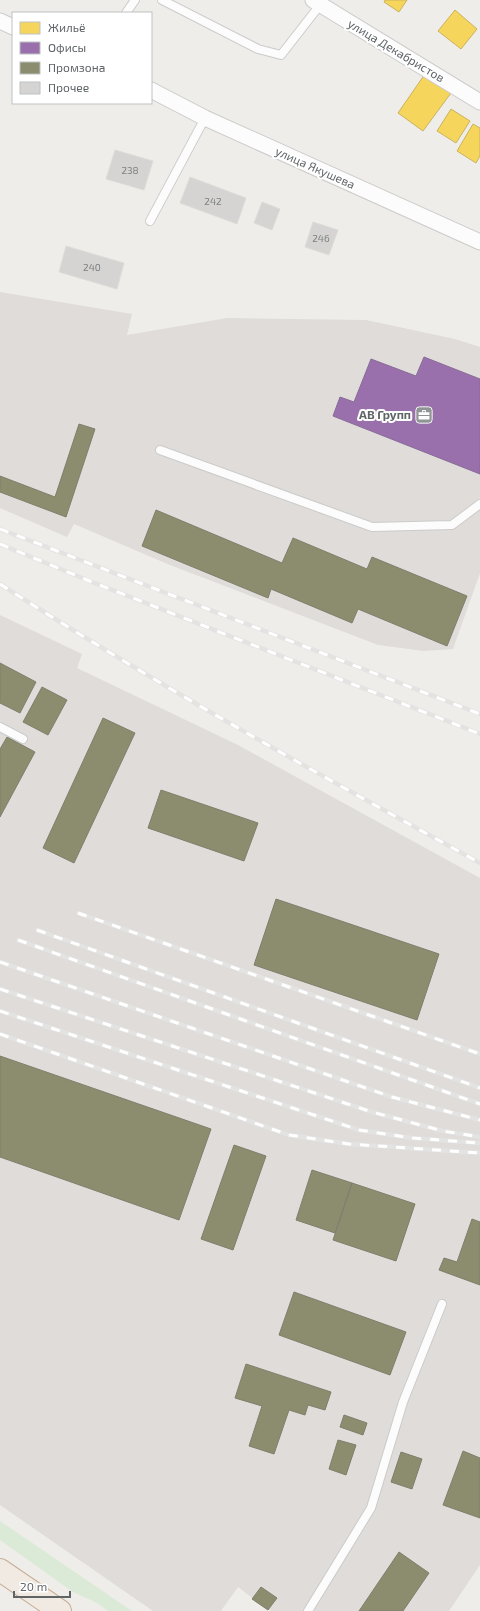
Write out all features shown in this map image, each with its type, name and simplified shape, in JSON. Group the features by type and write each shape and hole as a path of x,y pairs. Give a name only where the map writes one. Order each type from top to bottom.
{"highway":[{"path":"0,1570 60,1611"}],"street":[{"name":"улица Декабристов","path":"317,3 480,102"},
{"path":"0,22 12,27"},
{"name":"улица Якушева","path":"152,91 205,118 480,242"}],"lane":[{"path":"127,12 134,0"},
{"path":"162,0 258,49 280,55 317,3"},
{"path":"150,221 205,118"},
{"path":"160,450 372,526 452,525 480,504"},
{"path":"0,727 24,739"},
{"path":"308,1611 371,1508 403,1402 442,1304"}],"shaded area":[{"path":"0,292 132,314 127,335 227,318 366,320 455,339 480,347 480,573 453,649 424,651 378,645 170,565 74,524 67,537 0,508"},
{"path":"0,615 82,654 77,668 238,745 480,878 480,1565 449,1611 271,1611 238,1587 221,1611 153,1611 0,1505"}],"green space":[{"path":"0,1521 132,1611 108,1611 97,1603 73,1592 0,1540"}],"building: Жильё":[{"path":"385,0 407,0 399,12 384,2"},
{"path":"455,10 477,29 461,49 438,31"},
{"path":"425,74 451,93 423,131 398,113"},
{"path":"451,109 470,121 456,143 437,131"},
{"path":"473,124 480,128 480,156 476,163 457,151"}],"building: Офисы":[{"path":"424,357 480,379 480,474 333,416 340,397 354,402 371,359 416,376"}],"building: Промзона":[{"path":"79,424 95,429 66,517 0,492 0,476 55,497"},
{"path":"156,510 282,563 293,538 367,569 372,557 467,596 447,646 358,609 352,623 271,589 268,598 142,546"},
{"path":"0,663 36,682 20,713 0,703"},
{"path":"42,687 67,700 48,735 23,722"},
{"path":"103,718 135,733 74,863 43,848"},
{"path":"7,737 35,752 0,817 0,749"},
{"path":"161,790 258,823 244,861 148,828"},
{"path":"276,899 439,954 417,1020 254,965"},
{"path":"0,1056 211,1129 179,1220 0,1157"},
{"path":"234,1145 266,1156 233,1250 201,1239"},
{"path":"312,1170 352,1183 335,1233 296,1220"},
{"path":"352,1183 415,1204 396,1261 333,1240"},
{"path":"472,1219 480,1222 480,1285 439,1270 444,1258 457,1262"},
{"path":"294,1292 406,1332 390,1375 279,1335"},
{"path":"246,1364 331,1392 325,1410 308,1405 305,1415 289,1410 274,1454 249,1446 262,1406 235,1398"},
{"path":"344,1415 367,1423 363,1435 340,1427"},
{"path":"338,1440 356,1445 346,1475 329,1469"},
{"path":"463,1451 480,1458 480,1518 443,1505"},
{"path":"401,1452 422,1459 412,1489 391,1482"},
{"path":"399,1552 429,1573 403,1611 359,1611"},
{"path":"261,1587 277,1598 268,1610 252,1599"}],"building: Прочее":[{"path":"115,150 153,161 144,190 106,179"},
{"path":"190,177 246,198 237,224 180,203"},
{"path":"262,202 280,209 272,230 254,223"},
{"path":"313,222 338,230 329,255 305,247"},
{"path":"66,246 124,263 117,289 59,272"}],"railway":[{"path":"0,529 480,714"},
{"path":"0,544 87,580 480,734"},
{"path":"0,584 58,621 237,728 480,863"},
{"path":"78,913 480,1054"},
{"path":"37,930 480,1088"},
{"path":"18,940 480,1104"},
{"path":"0,962 392,1097 480,1120"},
{"path":"0,989 372,1112 443,1131 480,1137"},
{"path":"0,1011 359,1130 412,1138 480,1143"},
{"path":"0,1034 289,1135 349,1144 480,1153"}],"place":[{"name":"АВ Групп","path":"424,415"}]}
